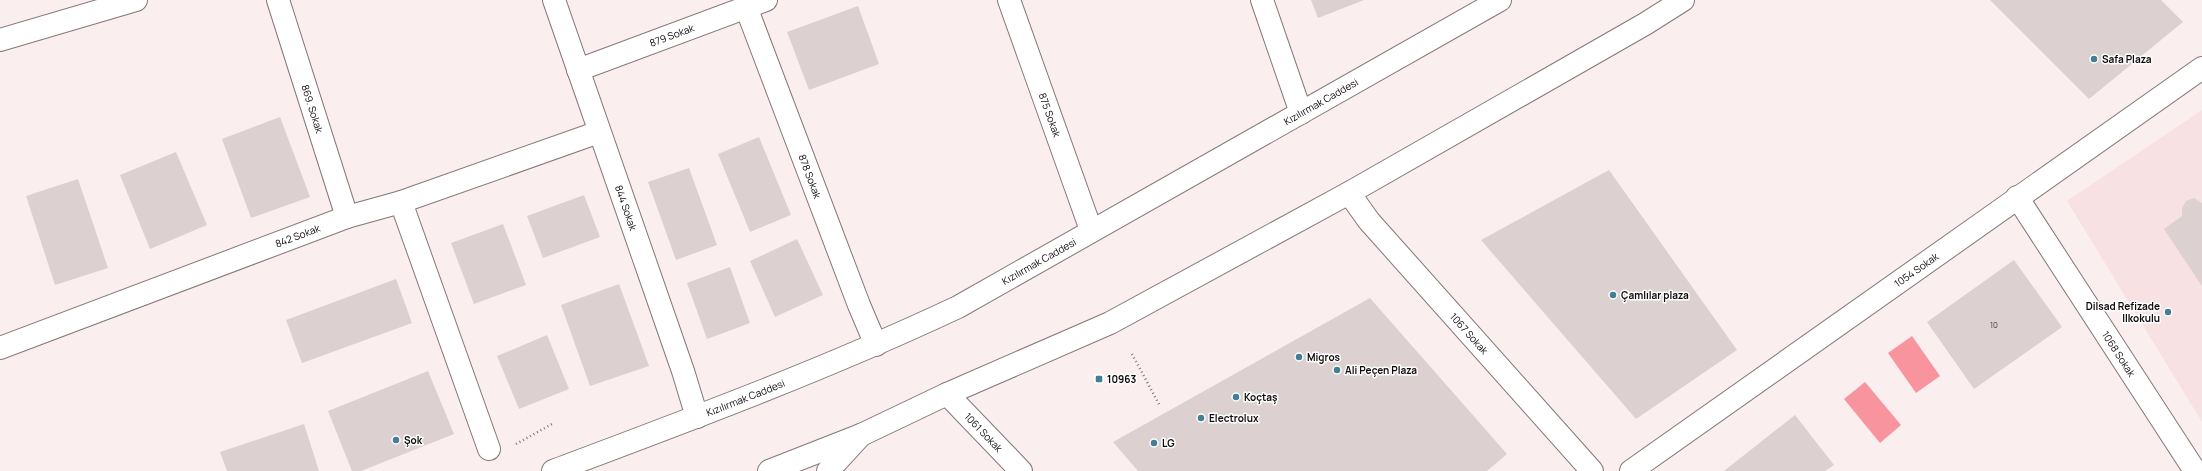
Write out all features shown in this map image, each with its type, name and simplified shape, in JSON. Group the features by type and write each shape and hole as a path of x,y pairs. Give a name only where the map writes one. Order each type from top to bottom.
{"street":[{"path":"0,40 136,0"},
{"name":"869. Sokak","path":"278,0 347,217"},
{"name":"844 Sokak","path":"554,0 683,371 697,417"},
{"name":"875 Sokak","path":"1009,0 1091,230"},
{"path":"1262,0 1301,113"},
{"name":"Kızılırmak Caddesi","path":"553,471 697,417 876,345 958,306 1500,0"},
{"path":"769,471 861,436 947,394 1110,323 1349,193 1638,28 1683,0"},
{"name":"879 Sokak","path":"578,70 756,4"},
{"name":"878 Sokak","path":"756,4 859,305 876,345"},
{"name":"1054 Sokak","path":"1631,471 2017,197 2202,68"},
{"name":"842 Sokak","path":"0,348 347,217 401,202 599,132"},
{"name":"1067 Sokak","path":"1349,193 1369,221 1592,471"},
{"name":"1068 Sokak","path":"2017,197 2194,471"},
{"path":"401,202 489,449"},
{"name":"1061 Sokak","path":"947,394 1021,471"},
{"path":"828,471 861,436"}],"path":[{"path":"1132,354 1160,406"},
{"path":"511,447 552,424"}],"shaded area":[{"name":"Dilsad Refizade Ilkokulu","path":"2202,110 2202,422 2067,201"},
{"path":"1912,336 1940,376 1916,393 1888,353"},
{"path":"1865,382 1901,425 1880,443 1844,399"}],"building":[{"path":"1311,0 1364,0 1318,18"},
{"name":"Safa Plaza","path":"1990,0 2161,0 2183,22 2089,99"},
{"path":"858,6 879,64 809,90 787,32"},
{"path":"280,117 310,197 251,218 222,139"},
{"path":"759,137 791,215 750,232 718,154"},
{"path":"176,152 207,225 150,249 120,175"},
{"path":"689,168 717,245 676,260 648,182"},
{"name":"Çamlılar plaza","path":"1609,170 1737,350 1636,419 1481,240"},
{"path":"78,179 108,268 55,285 26,196"},
{"path":"584,195 600,237 543,258 527,216"},
{"path":"2194,198 2202,203 2202,286 2164,229 2182,216 2182,209 2186,201"},
{"path":"503,224 526,285 474,304 451,243"},
{"path":"797,239 823,295 775,317 750,261"},
{"path":"2014,260 2062,327 1974,389 1927,322"},
{"path":"730,267 750,323 707,339 687,283"},
{"path":"396,279 412,323 302,363 286,320"},
{"path":"619,284 649,366 590,386 561,305"},
{"name":"Ali Peçen Plaza","path":"1370,298 1507,454 1487,471 1138,471 1113,442"},
{"path":"547,335 569,389 519,409 497,356"},
{"path":"428,371 454,434 361,471 352,471 328,411"},
{"path":"1795,415 1834,465 1825,471 1724,471"},
{"path":"304,424 319,471 227,471 220,452"}],"place":[{"name":"Safa Plaza","path":"2094,59"},
{"name":"Çamlılar plaza","path":"1613,295"},
{"name":"Dilsad Refizade Ilkokulu","path":"2168,312"},
{"name":"Migros","path":"1299,357"},
{"name":"Ali Peçen Plaza","path":"1337,370"},
{"name":"10963","path":"1099,379"},
{"name":"Koçtaş","path":"1236,397"},
{"name":"Electrolux","path":"1201,418"},
{"name":"Şok","path":"396,440"},
{"name":"LG","path":"1154,443"}]}
